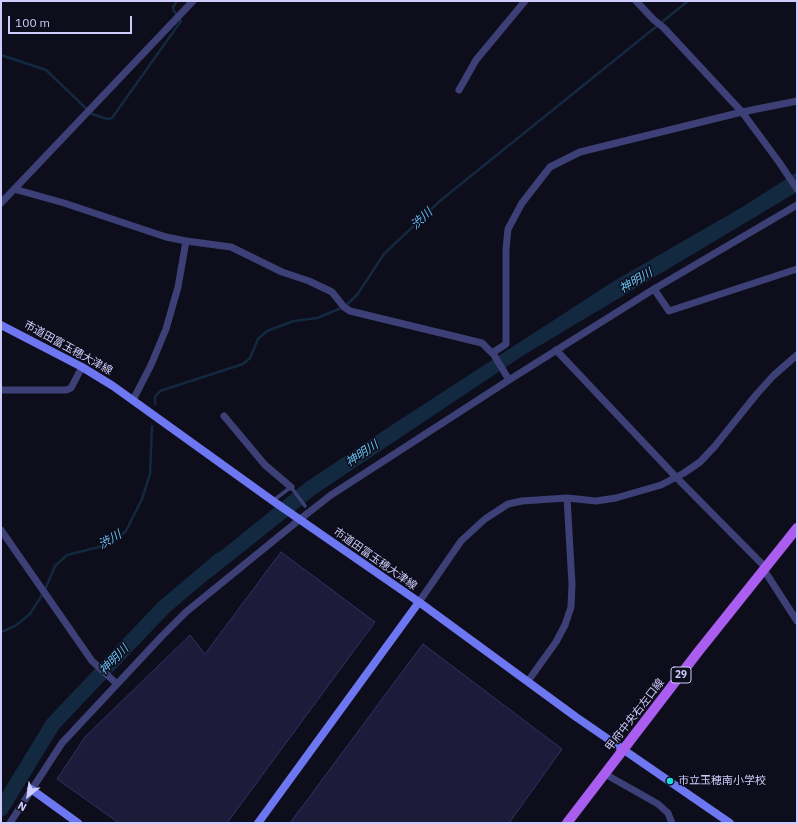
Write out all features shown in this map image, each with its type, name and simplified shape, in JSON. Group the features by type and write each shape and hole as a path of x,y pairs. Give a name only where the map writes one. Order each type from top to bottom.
{"main road":[{"name":"甲府中央右左口線","path":"567,823 797,528"}],"street":[{"path":"1,203 193,1"},
{"path":"459,90 476,60 525,1"},
{"path":"636,1 664,28 742,112 788,174 797,189"},
{"path":"493,354 506,344 506,248 508,229 522,203 550,167 580,152 742,112 797,101"},
{"path":"14,189 186,241 231,247 263,264 309,281 332,292 344,307 350,311 482,343 493,354 507,377"},
{"path":"10,823 55,752 114,682 186,612 308,508 331,495 507,377 556,350 654,289 797,205"},
{"path":"133,400 166,329 178,287 186,241"},
{"path":"654,289 669,311 797,269"},
{"name":"市道田富玉穂大津線","path":"1,325 82,367 133,400 274,502 418,602 623,750 730,823"},
{"path":"556,350 765,569 779,595 796,618"},
{"path":"258,823 461,542 485,519 508,504 567,498 596,501 616,498 661,485 700,462 764,385 797,355"},
{"path":"1,390 66,390 71,388 82,367"},
{"path":"224,416 266,465 292,489"},
{"path":"528,681 556,642 565,625 571,607 572,584 567,498"},
{"path":"1,530 92,662 114,682"},
{"path":"605,774 658,804 668,813 672,823"},
{"path":"32,789 78,823"}],"lane":[{"path":"274,502 292,489 308,508"}],"water":[{"path":"797,172 797,192 524,355 316,494 212,577 201,567 306,482 401,419 614,281 744,206"}],"building":[{"path":"281,552 375,622 227,823 119,823 57,779 85,737 190,635 205,654"},
{"path":"423,644 562,749 509,823 290,823"}],"waterway":[{"path":"1,55 46,70 92,114 107,119 112,118 181,21 173,7 177,1"},
{"name":"渋川","path":"155,404 155,397 160,391 243,364 250,358 258,339 267,331 294,321 317,318 344,307 357,295 384,254 441,200 688,1"},
{"name":"渋川","path":"1,632 15,626 30,614 44,592 55,566 67,555 103,546 117,539 126,531 142,499 150,474 152,426"},
{"name":"神明川","path":"1,809 53,724 164,607 221,559"}],"place":[{"name":"市立玉穂南小学校","path":"670,781"}]}
